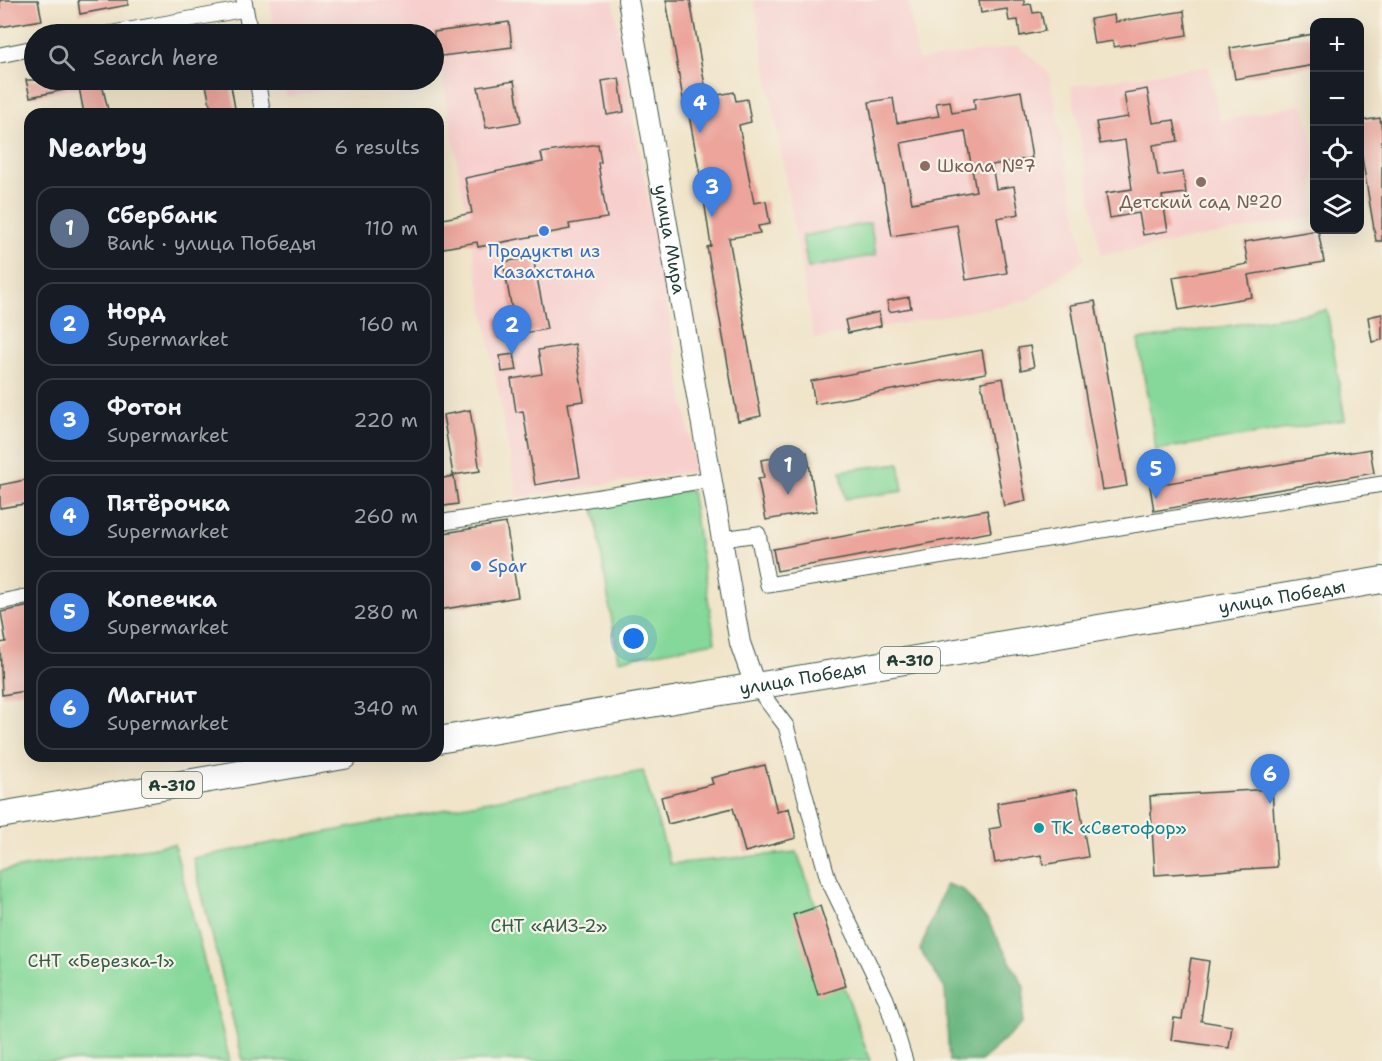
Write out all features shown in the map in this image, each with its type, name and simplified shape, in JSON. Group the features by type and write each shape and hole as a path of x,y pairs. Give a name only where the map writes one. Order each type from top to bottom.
{"highway":[{"name":"улица Победы","path":"444,739 1382,580"},
{"name":"А-310","path":"0,815 309,762"}],"street":[{"name":"улица Мира","path":"628,0 740,642 755,685"},
{"path":"154,24 245,4 248,24"},
{"path":"0,55 24,50"},
{"path":"259,90 262,108"},
{"path":"444,523 713,478"},
{"path":"723,539 758,534 768,585 1382,484"},
{"path":"0,602 24,597"},
{"path":"755,685 786,726 828,879 886,999 905,1061"}],"shaded area":[{"path":"269,0 613,0 696,471 517,497 444,87 444,24 273,24"},
{"name":"Школа №7","path":"754,0 908,0 918,60 1018,46 1049,73 1085,259 1027,301 814,339"},
{"name":"Детский сад №20","path":"1209,66 1220,121 1304,104 1310,130 1310,218 1101,255 1071,86"},
{"path":"285,90 326,90 286,97"}],"green space":[{"path":"870,223 876,255 808,268 802,236"},
{"path":"1327,310 1345,420 1156,450 1138,340"},
{"path":"899,463 903,491 845,499 841,471"},
{"path":"691,490 715,642 618,660 593,502"},
{"name":"СНТ «АИЗ-2»","path":"643,771 670,864 797,852 870,1061 243,1061 193,858"},
{"name":"СНТ «Березка-1»","path":"174,844 230,1061 0,1061 0,871"},
{"path":"946,884 963,890 988,921 1024,987 1022,1023 981,1061 949,1061 945,989 920,950"}],"building":[{"path":"0,0 38,0 42,20 0,27"},
{"path":"78,0 128,0 128,5 80,14"},
{"path":"666,0 690,0 707,97 734,92 736,101 747,99 751,122 739,125 754,203 766,201 770,224 758,226 760,233 729,238 761,416 738,421 707,247 711,246 701,180 686,99 683,99"},
{"path":"979,0 1024,0 1024,5 1031,4 1033,13 1041,12 1045,31 1020,36 1018,20 1009,21 1007,9 981,13"},
{"path":"1184,11 1187,35 1114,47 1113,41 1094,44 1090,19 1114,15 1115,22"},
{"path":"509,22 512,47 444,56 444,31"},
{"path":"1310,35 1310,66 1235,79 1230,48"},
{"path":"619,78 624,112 607,115 602,81"},
{"path":"514,81 521,122 486,128 478,87"},
{"path":"1147,89 1153,123 1174,120 1178,141 1153,145 1158,176 1183,172 1186,193 1162,196 1168,231 1143,235 1139,213 1110,218 1106,193 1132,189 1125,140 1100,144 1096,122 1128,117 1124,93"},
{"path":"28,90 64,90 30,97"},
{"path":"80,90 103,90 108,108 83,108"},
{"path":"207,90 232,90 235,108 211,108"},
{"path":"1021,91 1032,158 992,165 996,189 1014,186 1019,214 997,218 1007,273 966,280 957,225 892,236 869,102 893,98 897,123 939,116 936,103 950,101 952,113 975,109 974,99","holes":["965,131 976,191 912,203 901,143"]},
{"path":"1380,118 1382,131 1382,241 1376,241 1364,169 1364,120"},
{"path":"598,144 601,162 598,163 607,218 569,224 570,229 478,247 477,242 444,248 444,219 472,213 465,178 543,162 541,153"},
{"path":"1310,231 1310,234 1319,234 1324,262 1248,275 1252,297 1179,310 1173,277 1248,264 1244,242"},
{"path":"533,257 547,329 499,338 495,318 513,315 503,262"},
{"path":"909,297 911,308 889,312 887,301"},
{"path":"1095,301 1127,486 1102,490 1070,305"},
{"path":"879,312 881,326 848,333 845,320"},
{"path":"1382,314 1382,340 1372,342 1368,317"},
{"path":"575,344 584,401 568,403 580,477 535,485 523,411 516,412 511,379 542,374 538,350"},
{"path":"1030,346 1034,367 1021,370 1018,348"},
{"path":"982,350 986,373 815,404 811,381"},
{"path":"514,354 517,370 502,372 500,356"},
{"path":"1003,378 1026,501 1004,506 981,382"},
{"path":"470,410 480,471 453,475 444,415"},
{"path":"1370,449 1374,473 1154,511 1150,486"},
{"path":"807,452 817,511 766,520 758,479 764,478 761,460"},
{"path":"454,476 458,504 444,506 444,478"},
{"path":"24,480 24,504 0,508 0,485"},
{"path":"987,510 991,532 777,571 773,549"},
{"name":"Spar","path":"506,523 518,597 444,609 444,533"},
{"path":"24,607 24,691 2,695 0,643 6,642 1,612"},
{"path":"765,765 777,812 789,808 796,838 745,852 733,808 668,824 661,797 713,784 711,778"},
{"name":"ТК «Светофор»","path":"1077,789 1088,857 1043,865 1041,855 995,863 989,829 1001,827 997,803"},
{"path":"1272,789 1277,867 1155,875 1150,796"},
{"path":"820,906 846,986 818,995 793,915"},
{"path":"1191,958 1209,961 1201,1021 1232,1026 1229,1048 1171,1040 1174,1018 1182,1019"}],"place":[{"name":"Пятёрочка","path":"700,133"},
{"name":"Школа №7","path":"925,166"},
{"name":"Детский сад №20","path":"1201,182"},
{"name":"Фотон","path":"712,217"},
{"name":"Продукты из Казахстана","path":"544,231"},
{"name":"Норд","path":"512,355"},
{"name":"Сбербанк","path":"788,495"},
{"name":"Копеечка","path":"1156,499"},
{"name":"Spar","path":"476,566"},
{"name":"Магнит","path":"1270,804"},
{"name":"ТК «Светофор»","path":"1039,828"}]}
